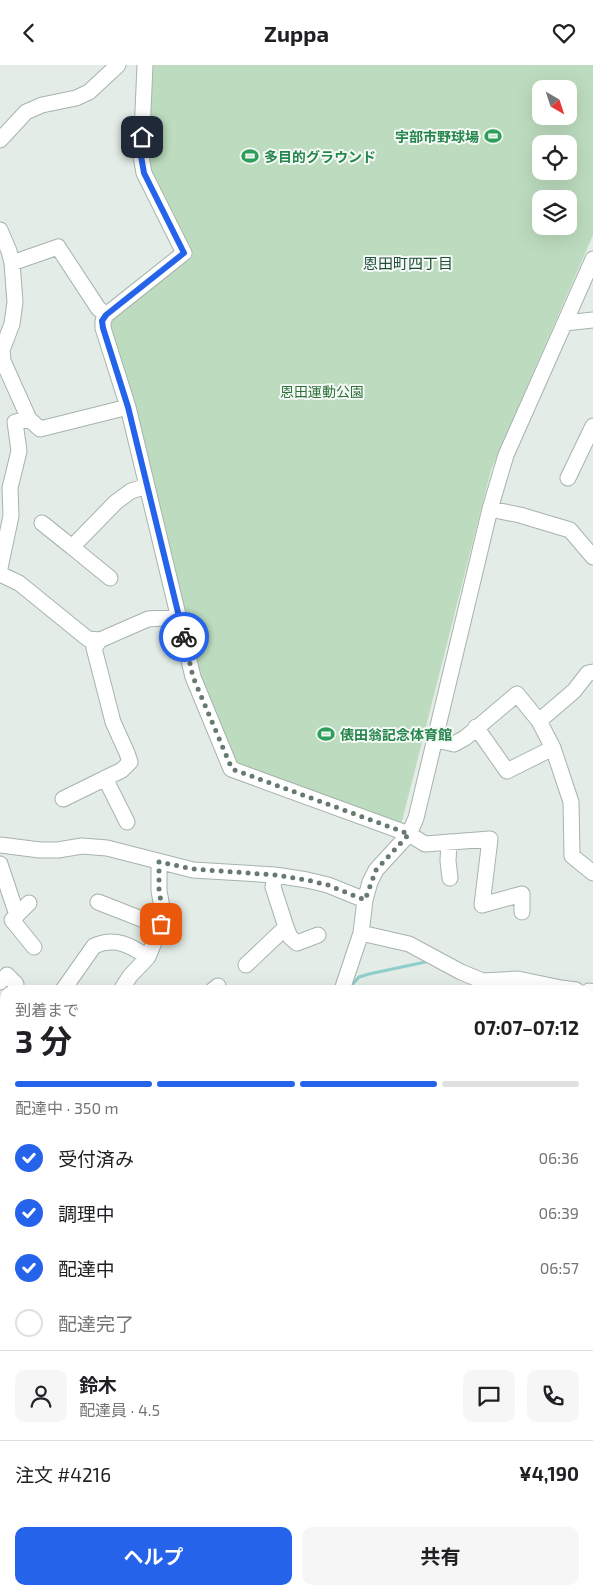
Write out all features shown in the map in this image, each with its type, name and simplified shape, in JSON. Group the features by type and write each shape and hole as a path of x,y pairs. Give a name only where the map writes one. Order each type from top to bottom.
{"street":[{"path":"0,140 26,112 42,105 76,98 90,91 118,65"},
{"path":"145,65 141,156 144,173 184,253 106,315 102,321 128,407 193,677 232,769 409,834 425,844 490,839 482,905 522,894 522,913"},
{"path":"0,230 12,263 14,302 12,324 1,350 29,419 40,429 128,407"},
{"path":"12,263 58,247 98,307 106,315"},
{"path":"344,985 361,933 365,900 376,870 409,834 416,818 490,509 506,455 593,259"},
{"path":"565,323 593,320"},
{"path":"0,568 11,516 10,489 19,451 15,422 29,419"},
{"path":"568,478 593,426"},
{"path":"72,547 116,503 131,491 147,486"},
{"path":"490,509 520,515 570,530 593,557"},
{"path":"42,523 110,578"},
{"path":"0,574 19,583 88,639 100,640 148,619 179,617"},
{"path":"63,799 122,770 130,762 113,722 94,648 100,640"},
{"path":"539,721 574,691 588,673 593,672"},
{"path":"434,739 454,744 465,738 518,694 539,721 553,748 571,802 572,856 593,873"},
{"path":"476,727 508,771 553,748"},
{"path":"106,778 127,822"},
{"path":"449,842 448,861 450,878"},
{"path":"0,845 40,850 58,850 82,846 107,848 193,869 276,875 328,885 365,900"},
{"path":"124,985 148,957 164,917 159,891 159,862"},
{"path":"0,864 4,891 17,915"},
{"path":"276,875 274,887 290,937 297,943 318,935"},
{"path":"98,902 149,922 161,924"},
{"path":"29,903 12,920 34,947"},
{"path":"246,965 286,927"},
{"path":"361,933 409,944 461,973 483,981 518,979 544,985"},
{"path":"67,985 94,946 100,943 119,942 133,947 148,957"},
{"path":"0,981 7,975 16,984"}],"green space":[{"name":"恩田運動公園","path":"149,65 593,65 593,235 491,470 401,825 235,766 202,683 109,330 114,317 191,258 149,172 145,153"}],"waterway":[{"path":"352,985 359,977 430,961"}],"way so far":[{"path":"161,924 164,917 159,891 159,862 217,872 276,875 307,880 328,885 365,900 370,882 376,870 409,834 232,769 193,677 184,637"}],"place":[{"name":"宇部市野球場","path":"493,136"},
{"name":"多目的グラウンド","path":"250,156"},
{"name":"俵田翁記念体育館","path":"326,734"}],"district":[{"name":"恩田町四丁目","path":"408,263"}],"route":[{"path":"142,137 141,156 144,173 184,253 106,315 102,321 128,407 184,637"}]}
